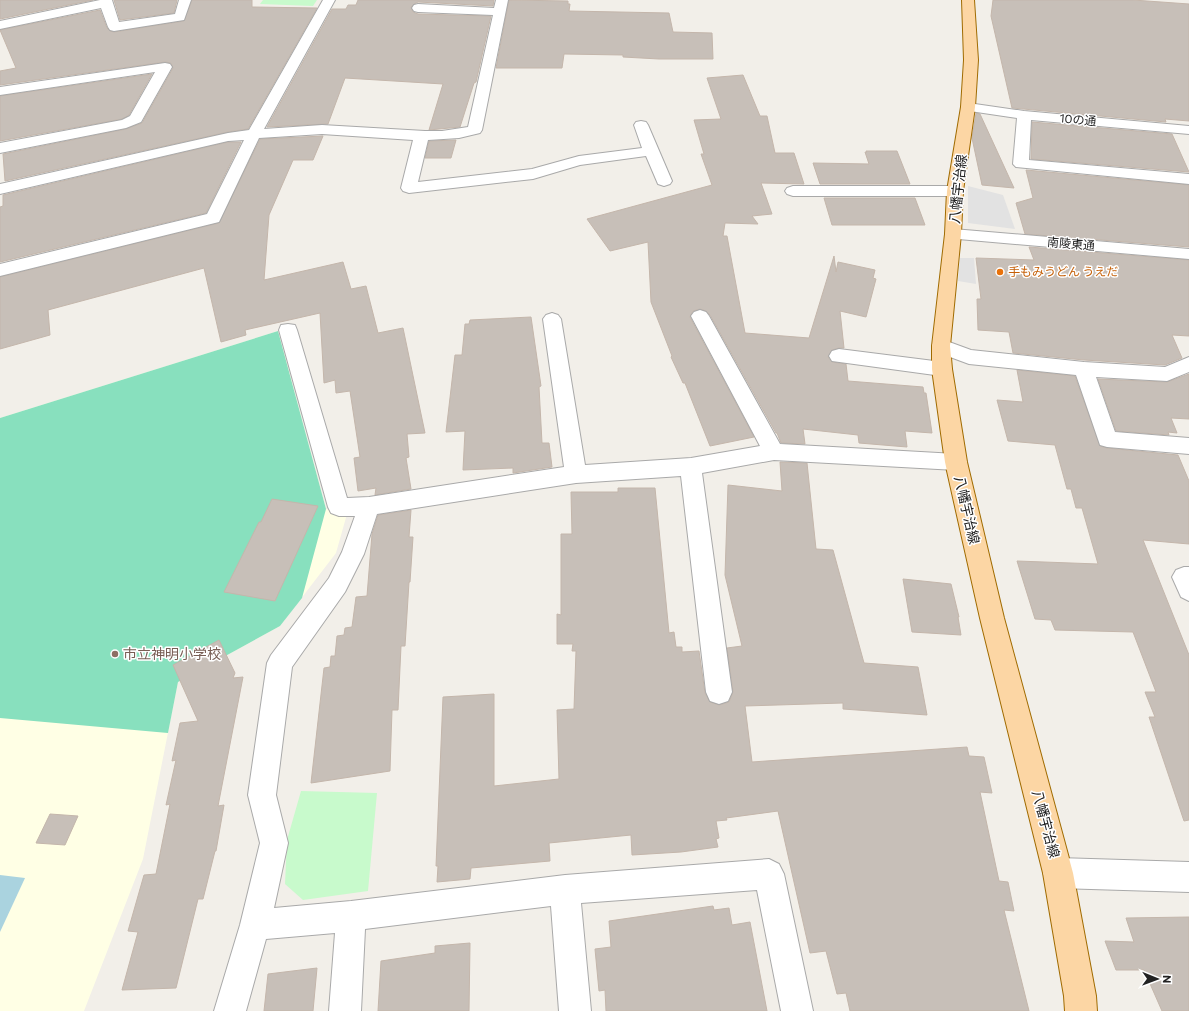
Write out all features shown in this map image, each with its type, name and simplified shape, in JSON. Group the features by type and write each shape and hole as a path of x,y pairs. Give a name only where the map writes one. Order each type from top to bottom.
{"main road":[{"name":"八幡宇治線","path":"968,0 971,60 968,107 955,191 953,234 941,346 942,369 956,462 992,618 1058,872 1080,996 1081,1011"}],"street":[{"path":"0,25 106,1 114,27 180,17 185,0"},
{"path":"0,270 213,218 254,134 329,0"},
{"path":"0,189 228,136 328,130 422,135 460,134 475,130 501,6 418,8"},
{"path":"0,91 165,67 136,119 126,124 0,148"},
{"name":"10の通","path":"968,107 1024,115 1189,130"},
{"path":"1024,115 1021,164 1189,179"},
{"path":"641,125 664,181"},
{"path":"422,135 409,188 533,174 579,161 651,151"},
{"path":"793,191 955,191"},
{"name":"南陵東通","path":"953,234 1189,254"},
{"path":"700,316 774,452"},
{"path":"552,319 576,474"},
{"path":"288,330 339,507 369,506 576,474 691,467 774,452 956,462"},
{"path":"941,346 969,357 1084,369 1167,374 1189,364"},
{"path":"839,356 942,369"},
{"path":"1084,369 1107,440 1189,446"},
{"path":"691,467 719,692"},
{"path":"230,1011 255,925 274,843 262,795 280,663 337,585 353,554 369,506"},
{"path":"1189,577 1184,576 1189,590"},
{"path":"1058,872 1189,877"},
{"path":"255,925 351,916 565,890 769,874 797,1011"},
{"path":"565,890 575,1011"},
{"path":"346,1011 351,916"}],"shaded area":[{"path":"968,186 1003,195 1015,229 968,223"},
{"path":"960,258 974,258 976,284 958,281"},
{"name":"市立神明小学校","path":"278,331 326,509 347,514 336,553 280,626 178,682 143,859 84,1011 0,1011 0,418"}],"green space":[{"path":"263,0 317,0 313,6 260,4"},
{"name":"市立神明小学校","path":"278,331 326,509 302,598 280,626 178,682 168,733 0,718 0,418"},
{"path":"301,791 377,793 368,891 303,900 285,884 287,840"}],"water":[{"path":"0,875 25,878 0,932"}],"building":[{"path":"0,0 93,0 0,19"},
{"path":"114,0 177,0 174,13 120,20"},
{"path":"192,0 252,0 252,7 317,8 248,129 228,132 5,181 3,154 126,129 142,123 173,68 171,63 165,62 0,85 0,71 16,68 0,30 100,10 107,28 114,32 184,21"},
{"path":"358,0 494,0 493,6 418,2 411,7 413,12 418,14 491,16 476,82 474,83 460,127 429,130 443,84 345,78 328,124 267,127 332,9 346,9 348,5 356,5"},
{"path":"509,0 568,1 568,4 570,4 569,11 669,13 673,32 712,33 713,59 659,59 623,57 623,55 564,54 562,68 496,68"},
{"path":"993,0 1133,0 1189,4 1189,121 1165,119 1166,122 1012,108 991,16"},
{"path":"152,74 129,115 122,119 0,141 0,96"},
{"path":"743,75 760,116 767,116 775,153 794,153 804,184 761,183 772,214 752,216 758,224 725,223 723,236 727,236 745,333 809,338 834,256 836,272 838,262 875,270 873,278 876,279 866,317 840,311 844,348 832,350 828,357 832,362 846,364 848,381 923,387 924,393 926,393 932,433 905,431 907,447 859,443 858,435 803,429 805,444 781,443 777,433 710,315 706,311 700,309 693,311 690,317 754,437 710,446 685,383 683,383 671,357 672,356 651,302 648,242 610,251 587,219 712,185 701,154 704,154 694,120 721,119 707,78"},
{"path":"976,113 980,114 1014,188 982,185 972,138"},
{"path":"1032,122 1172,134 1189,172 1031,159"},
{"path":"323,136 313,160 293,160 269,215 264,280 343,262 351,289 366,286 378,333 403,328 425,433 407,434 409,457 406,458 411,489 375,495 376,488 358,491 354,458 360,457 350,391 336,393 335,380 324,383 320,313 245,330 246,335 221,342 204,268 48,310 50,335 0,349 0,277 219,223 260,139"},
{"path":"456,140 451,158 425,158 429,141"},
{"path":"228,142 241,142 206,213 0,262 0,207 3,206 3,195"},
{"path":"866,151 897,151 910,184 820,184 813,163 869,164"},
{"path":"1026,170 1189,185 1189,247 1025,234 1016,203 1033,198"},
{"path":"824,198 915,198 925,225 832,225"},
{"path":"1029,247 1189,260 1189,336 1172,335 1182,358 1165,365 1084,360 1013,353 1009,332 978,330 977,299 981,299 976,258 1034,260"},
{"path":"531,317 541,386 539,387 542,443 549,443 552,467 513,473 513,468 463,470 465,431 446,432 455,355 462,355 465,324 469,324 470,320"},
{"path":"1017,370 1075,376 1100,446 1178,455 1189,481 1189,544 1143,540 1189,655 1189,820 1184,821 1149,717 1155,717 1145,692 1156,692 1133,632 1055,630 1051,620 1035,619 1017,561 1098,564 1082,508 1076,508 1071,489 1067,489 1055,445 1008,441 997,400 1023,402"},
{"path":"1189,374 1189,419 1171,418 1177,433 1168,432 1169,435 1116,431 1098,379 1167,382"},
{"path":"780,462 807,463 816,549 833,550 864,663 918,667 927,715 843,709 843,703 745,706 752,762 967,747 969,756 984,757 992,793 980,792 999,881 1008,882 1014,911 1004,910 1029,1011 850,1011 846,993 837,994 826,951 810,953 778,811 726,818 727,820 716,821 719,838 716,839 718,847 681,852 632,855 631,835 549,843 550,861 471,868 470,879 437,882 438,866 436,866 443,697 494,694 494,786 559,779 557,710 574,709 576,651 572,651 573,644 557,644 557,614 561,615 561,534 572,534 571,492 618,492 618,488 655,488 669,633 674,632 676,647 682,647 682,652 699,651 705,693 710,702 719,705 729,702 733,692 727,648 742,646 725,575 728,485 782,491"},
{"path":"272,499 318,506 275,601 224,592 259,522 261,522"},
{"path":"411,510 409,537 413,537 405,646 401,646 398,710 392,710 390,771 311,783 324,668 330,667 331,656 335,656 337,636 344,635 345,628 352,627 356,597 367,596 372,534 378,515"},
{"path":"903,579 951,584 959,617 961,635 912,632"},
{"path":"219,640 235,673 233,678 243,677 218,806 224,805 216,851 203,899 198,899 176,988 122,990 138,932 128,931 144,875 156,874 170,804 166,805 176,760 172,761 180,723 198,721 173,665"},
{"path":"50,814 78,816 65,845 36,843"},
{"path":"713,906 714,910 729,908 732,925 750,922 767,1011 606,1011 605,990 599,991 595,949 611,947 609,921"},
{"path":"1189,917 1189,1011 1162,1011 1144,970 1116,970 1105,941 1134,942 1126,918"},
{"path":"470,943 469,1011 378,1011 381,961 435,953 435,946"},
{"path":"317,968 313,1011 264,1011 268,974"}],"place":[{"name":"手もみうどん うえだ","path":"1000,272"},
{"name":"市立神明小学校","path":"115,654"}]}
